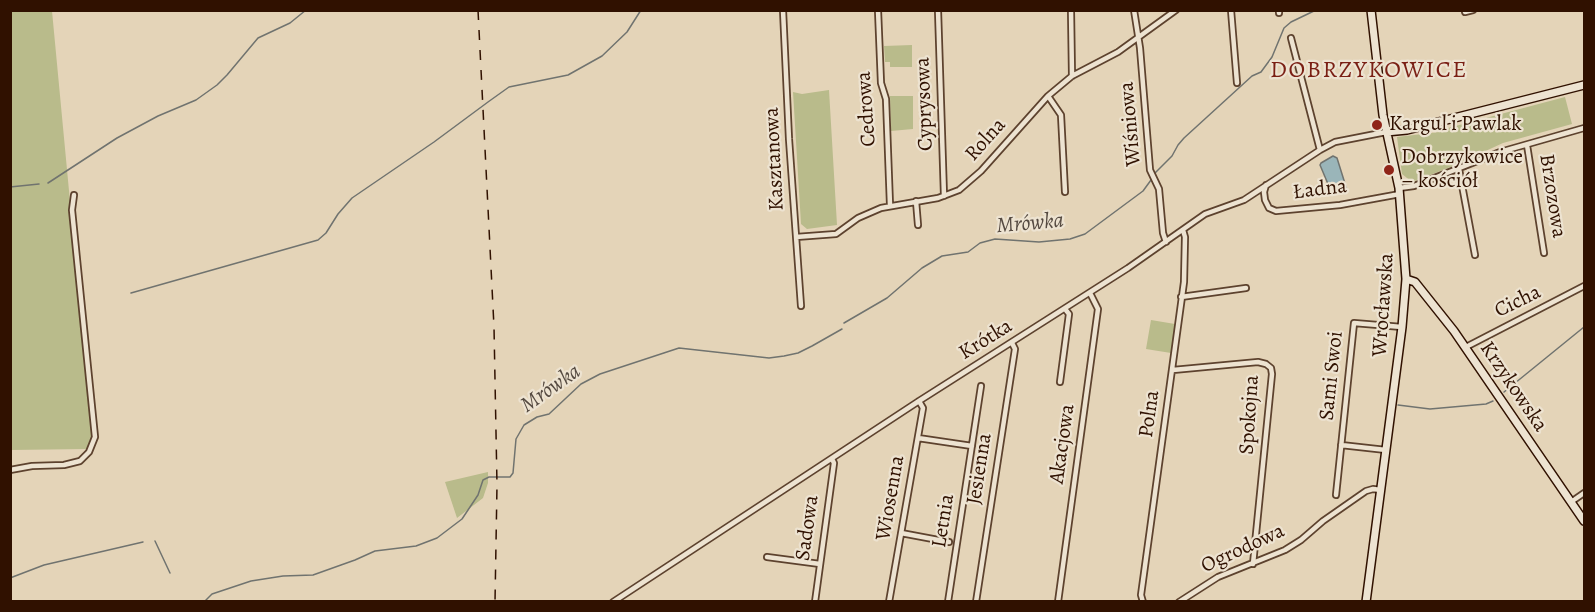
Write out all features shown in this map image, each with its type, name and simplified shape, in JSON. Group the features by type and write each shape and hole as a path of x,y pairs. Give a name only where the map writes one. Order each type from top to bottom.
{"street":[{"name":"Kasztanowa","path":"783,10 801,306"},
{"name":"Cedrowa","path":"879,10 881,83 886,99 890,205"},
{"name":"Cyprysowa","path":"938,10 944,196"},
{"path":"1071,10 1072,76"},
{"name":"Wiśniowa","path":"1134,10 1150,170 1159,189 1166,242"},
{"name":"Rolna","path":"796,237 836,234 858,218 890,205 944,196 959,190 971,181 1048,96 1072,76 1118,52 1176,10"},
{"path":"1231,10 1237,83"},
{"name":"Wrocławska","path":"1366,602 1402,327 1406,279 1400,191 1386,132 1371,10"},
{"path":"1465,12 1473,10"},
{"path":"1291,38 1320,150"},
{"path":"1386,132 1407,129 1584,85"},
{"path":"1048,96 1061,115 1065,192"},
{"name":"Ładna","path":"1266,185 1265,200 1269,208 1281,211 1346,204 1400,191 1500,152 1584,128"},
{"name":"Krótka","path":"613,602 919,401 1090,293 1211,211 1244,200 1320,150 1341,140 1386,132"},
{"name":"Brzozowa","path":"1527,145 1544,253"},
{"path":"1459,169 1475,255"},
{"path":"1254,193 1265,200"},
{"path":"10,470 32,466 64,465 80,461 89,452 95,437 72,210 74,195"},
{"path":"916,201 918,225"},
{"name":"Polna","path":"1143,602 1142,595 1182,297 1185,265 1183,230"},
{"name":"Krzykowska","path":"1406,279 1415,282 1466,347 1584,521"},
{"name":"Cicha","path":"1466,347 1584,286"},
{"path":"1182,297 1246,288"},
{"name":"Akacjowa","path":"1058,602 1098,309 1090,293"},
{"path":"1060,382 1069,314 1065,309"},
{"name":"Sami Swoi","path":"1336,495 1354,323 1402,327"},
{"name":"Jesienna","path":"976,602 1015,349 1012,343"},
{"name":"Spokojna","path":"1173,370 1258,362 1271,368 1253,564"},
{"name":"Letnia","path":"948,602 981,386"},
{"name":"Wiosenna","path":"889,602 923,408 919,401"},
{"path":"918,438 972,446"},
{"name":"Sami Swoi","path":"1341,445 1386,450"},
{"name":"Sadowa","path":"815,602 834,463 831,459"},
{"name":"Ogrodowa","path":"1179,602 1218,577 1253,564 1301,540 1323,521 1366,491 1381,490"},
{"path":"1571,502 1584,493"},
{"path":"901,533 949,542"},
{"path":"767,557 820,564"}],"green space":[{"path":"10,11 52,11 92,434 87,449 11,450"},
{"path":"912,45 912,67 890,67 890,62 885,62 884,46"},
{"path":"829,90 837,225 807,229 801,224 793,92 802,94"},
{"path":"890,96 913,96 913,129 891,131"},
{"path":"1565,97 1572,124 1503,143 1412,182 1402,174 1397,137 1448,131 1448,128"},
{"path":"1151,320 1175,324 1171,353 1146,349"},
{"path":"488,472 488,483 483,498 457,518 445,482"}],"water":[{"path":"1333,156 1337,158 1347,190 1345,192 1333,189 1328,184 1320,165"}],"waterway":[{"path":"48,183 117,138 158,116 196,100 217,85 258,38 290,23 306,10"},
{"path":"131,293 318,240 326,233 352,198 509,87 568,75 602,56 627,32 641,10"},
{"name":"Mrówka","path":"1155,173 1172,156 1184,138 1252,76 1261,72 1272,57 1284,28 1316,10"},
{"name":"Mrówka","path":"844,323 887,298 922,268 942,256 968,252 980,243 995,239 1039,242 1070,239 1085,234 1143,191 1151,180"},
{"path":"10,187 39,184"},
{"path":"1504,392 1584,327"},
{"name":"Mrówka","path":"204,602 212,594 251,581 283,576 313,575 375,551 416,546 437,538 462,519 478,495 483,480 489,477 510,477 513,473 516,439 524,425 537,417 549,414 581,384 600,374 679,348 769,358 784,356 798,353 842,329"},
{"path":"1398,405 1430,409 1486,404 1493,401"},
{"path":"155,541 170,573"},
{"path":"10,578 44,565 143,542"}],"railway":[{"path":"478,10 494,327 497,485 495,602"}],"place":[{"name":"Kargul i Pawlak","path":"1377,125"},
{"name":"Dobrzykowice – kościół","path":"1389,170"}],"district":[{"name":"DOBRZYKOWICE","path":"1369,71"}]}
